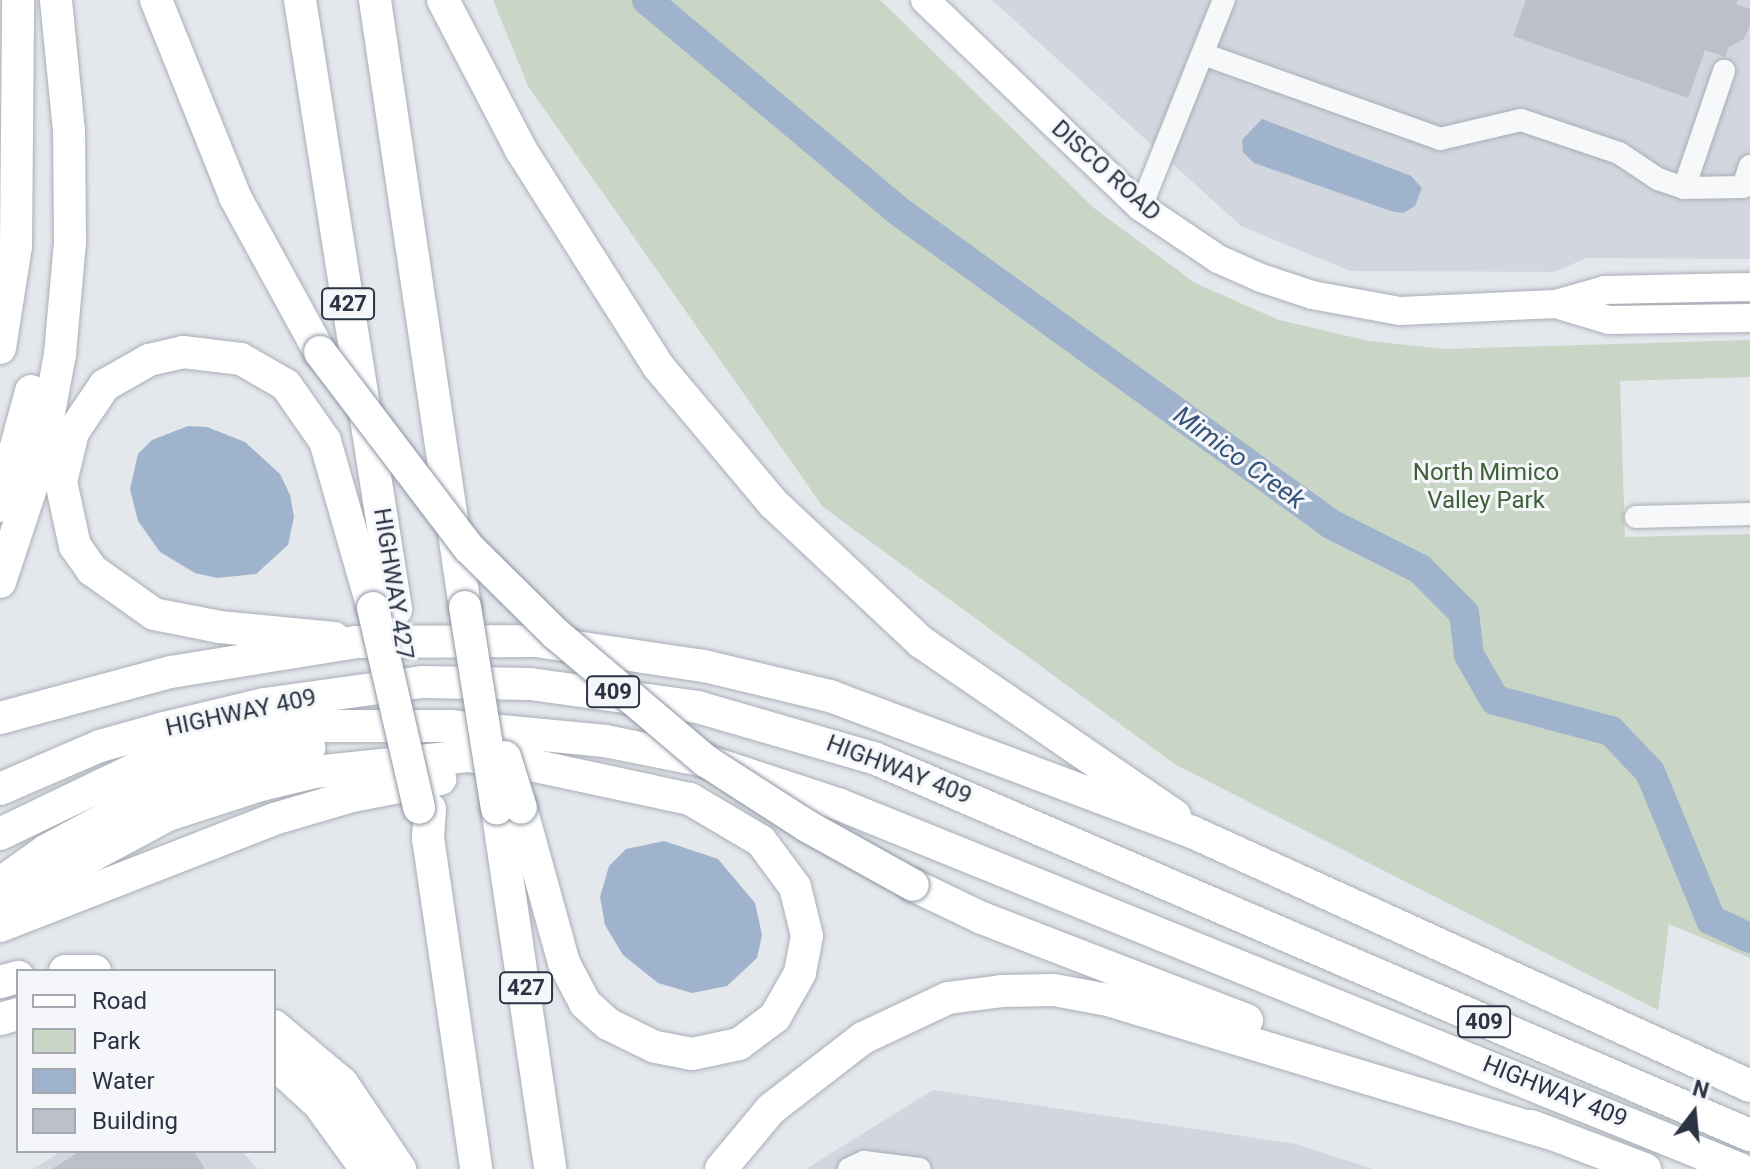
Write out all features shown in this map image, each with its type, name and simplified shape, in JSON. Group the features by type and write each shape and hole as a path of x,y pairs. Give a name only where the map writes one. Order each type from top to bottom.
{"highway":[{"path":"0,348 16,246 18,0"},
{"path":"156,0 235,197 320,352 469,548 556,634 706,761 807,826 913,885 982,918 1645,1169"},
{"name":"HIGHWAY 427","path":"300,0 385,609"},
{"name":"427","path":"375,0 473,659 509,808 550,1169"},
{"path":"443,0 521,150 658,366 774,504 921,642 1079,754 1165,806 1192,832"},
{"path":"0,506 17,454 50,301 56,244 57,3"},
{"path":"0,582 40,461 60,354 70,194 57,3"},
{"path":"356,642 303,632 187,623 154,614 106,585 75,546 62,501 68,445 94,396 133,367 183,352 241,359 286,385 320,428 385,609 426,818 476,1169"},
{"path":"0,718 171,672 356,642 536,641 704,666 830,696 1192,832 1750,1086"},
{"name":"HIGHWAY 409","path":"0,789 100,746 164,728 264,704 422,682 614,692 746,718 874,758 1750,1135"},
{"name":"HIGHWAY 409","path":"0,834 137,768 217,743 317,726 450,726 605,741 710,762 776,782 1740,1169"},
{"path":"8,889 96,822 187,780 294,751 450,726"},
{"path":"0,769 91,737 164,728"},
{"path":"8,889 168,815 315,772 467,756 690,799 739,824 775,855 801,905 805,956 789,997 754,1035 722,1050 673,1051 636,1040 585,1003 564,963 509,808"},
{"path":"0,926 274,819 352,796 448,778 575,776"},
{"path":"721,1169 783,1099 863,1038 948,998 1002,991 1054,990 1108,1000 1548,1133"},
{"path":"276,1028 342,1083 400,1169"},
{"path":"276,1065 319,1104 366,1169"}],"main road":[{"name":"DISCO ROAD","path":"925,0 1141,207 1218,259 1274,282 1355,305 1444,311 1556,304 1605,290 1750,287"},
{"name":"DISCO ROAD","path":"1556,304 1609,320 1750,318"}],"lane":[{"path":"1141,207 1224,0"},
{"path":"1203,54 1440,139 1521,120 1619,153 1658,179 1684,188 1743,187 1750,166"},
{"path":"1684,188 1724,71"},
{"path":"1636,517 1750,514"},
{"path":"849,1169 864,1162 920,1169"}],"shaded area":[{"path":"992,0 1750,0 1750,259 1587,258 1553,272 1350,271 1241,226"},
{"path":"933,1090 1296,1144 1373,1169 806,1169"},
{"path":"59,1153 244,1153 258,1169 33,1169"}],"green space":[{"name":"North Mimico Valley Park","path":"493,0 880,0 1094,208 1195,283 1279,320 1369,341 1445,349 1750,340 1750,377 1620,381 1625,537 1750,534 1750,958 1669,924 1658,1010 1176,765 823,507 528,86","holes":["650,10 1124,364 1158,393 1137,394"]}],"water":[{"path":"1262,119 1411,176 1422,188 1415,206 1403,213 1391,211 1254,163 1243,152 1242,140"},
{"path":"188,426 207,427 245,442 280,474 290,495 294,517 288,545 256,574 217,578 195,573 160,552 138,521 130,489 138,454 152,440"},
{"path":"664,841 718,859 755,903 762,935 757,958 727,986 692,993 658,983 623,955 605,925 600,897 609,866 626,849"}],"building":[{"path":"1526,0 1738,0 1736,4 1750,9 1750,25 1744,39 1729,47 1725,57 1705,50 1688,98 1513,36"},
{"path":"77,1153 195,1153 205,1169 52,1169"}],"waterway":[{"name":"Mimico Creek","path":"647,0 897,210 1331,524 1420,569 1464,613 1469,655 1495,700 1611,731 1650,772 1711,920 1750,938"}]}
